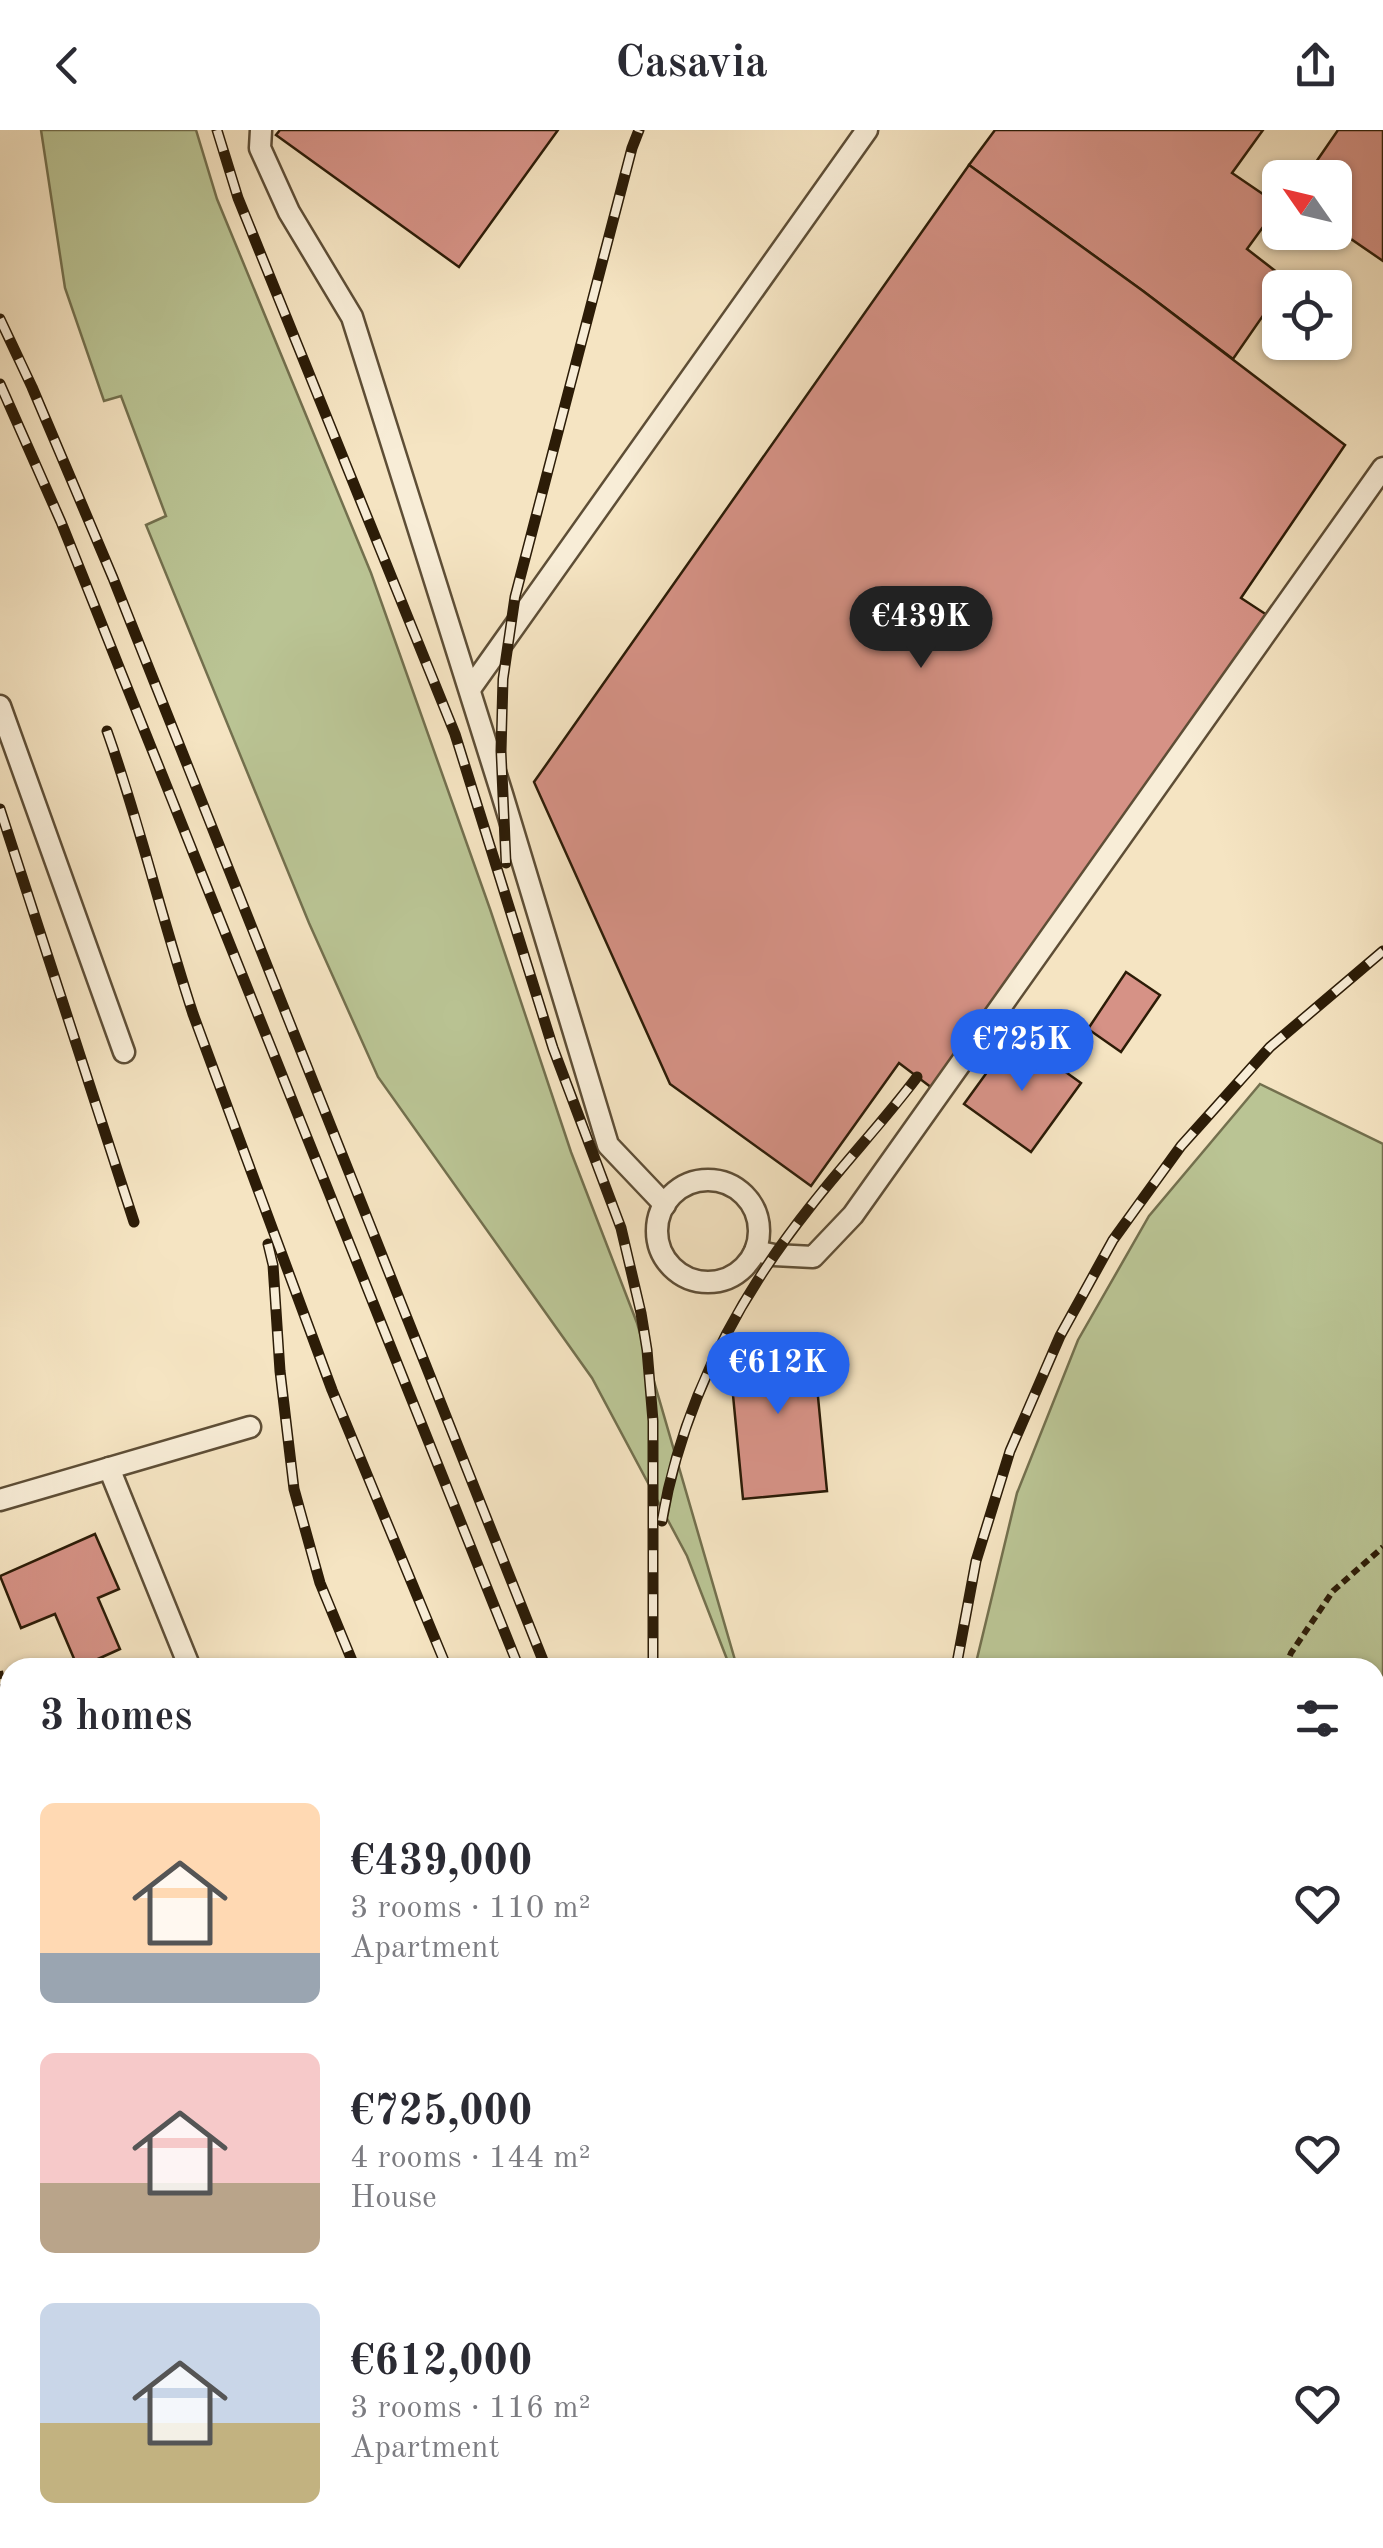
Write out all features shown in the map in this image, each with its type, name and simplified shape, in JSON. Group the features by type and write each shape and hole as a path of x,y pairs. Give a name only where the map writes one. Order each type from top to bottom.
{"lane":[{"path":"261,130 260,148 289,212 352,317 608,1146 664,1205"},
{"path":"470,689 867,130"},
{"path":"755,1252 813,1257 853,1215 1383,468"},
{"path":"0,706 124,1052"},
{"path":"700,1180 732,1185 756,1209 760,1225 755,1252 741,1271 726,1280 692,1281 665,1260 658,1244 657,1226 664,1205 684,1186 700,1180"},
{"path":"0,1500 250,1427"},
{"path":"109,1468 186,1658"}],"path":[{"path":"1289,1658 1333,1592 1383,1547"}],"green space":[{"path":"41,130 196,130 217,199 371,573 571,1152 637,1323 734,1658 727,1658 687,1556 592,1378 378,1077 309,923 146,525 166,516 121,396 104,401 65,288"},
{"path":"1260,1084 1383,1144 1383,1658 977,1658 1017,1493 1078,1340 1149,1216"}],"building":[{"path":"280,130 558,130 459,267 276,135"},
{"path":"995,130 1263,130 1232,173 1262,193 1262,228 1247,249 1274,270 1262,270 1262,317 1233,359 969,165"},
{"path":"1338,130 1383,130 1383,261 1352,240 1352,160 1317,160"},
{"path":"969,165 1345,445 1241,598 1267,615 932,1088 899,1063 811,1186 670,1084 534,782"},
{"path":"1126,972 1160,995 1121,1052 1088,1029"},
{"path":"1014,1035 1081,1083 1031,1152 964,1104"},
{"path":"812,1334 827,1491 743,1499 728,1343"},
{"path":"95,1534 119,1589 98,1598 120,1649 100,1658 74,1658 55,1614 21,1628 0,1576"}],"railway":[{"path":"217,130 238,198 455,734 553,1048 621,1228 641,1313 653,1421 653,1658"},
{"path":"506,863 501,751 503,679 515,597 639,130"},
{"path":"0,319 113,578 542,1658"},
{"path":"0,384 61,522 515,1658"},
{"path":"107,731 193,1014 332,1390 443,1658"},
{"path":"0,809 134,1222"},
{"path":"958,1658 976,1561 1010,1451 1060,1336 1113,1240 1181,1146 1270,1047 1383,951"},
{"path":"662,1521 671,1478 698,1394 736,1316 810,1207 917,1077"},
{"path":"268,1244 294,1489 320,1583 351,1658"}]}
